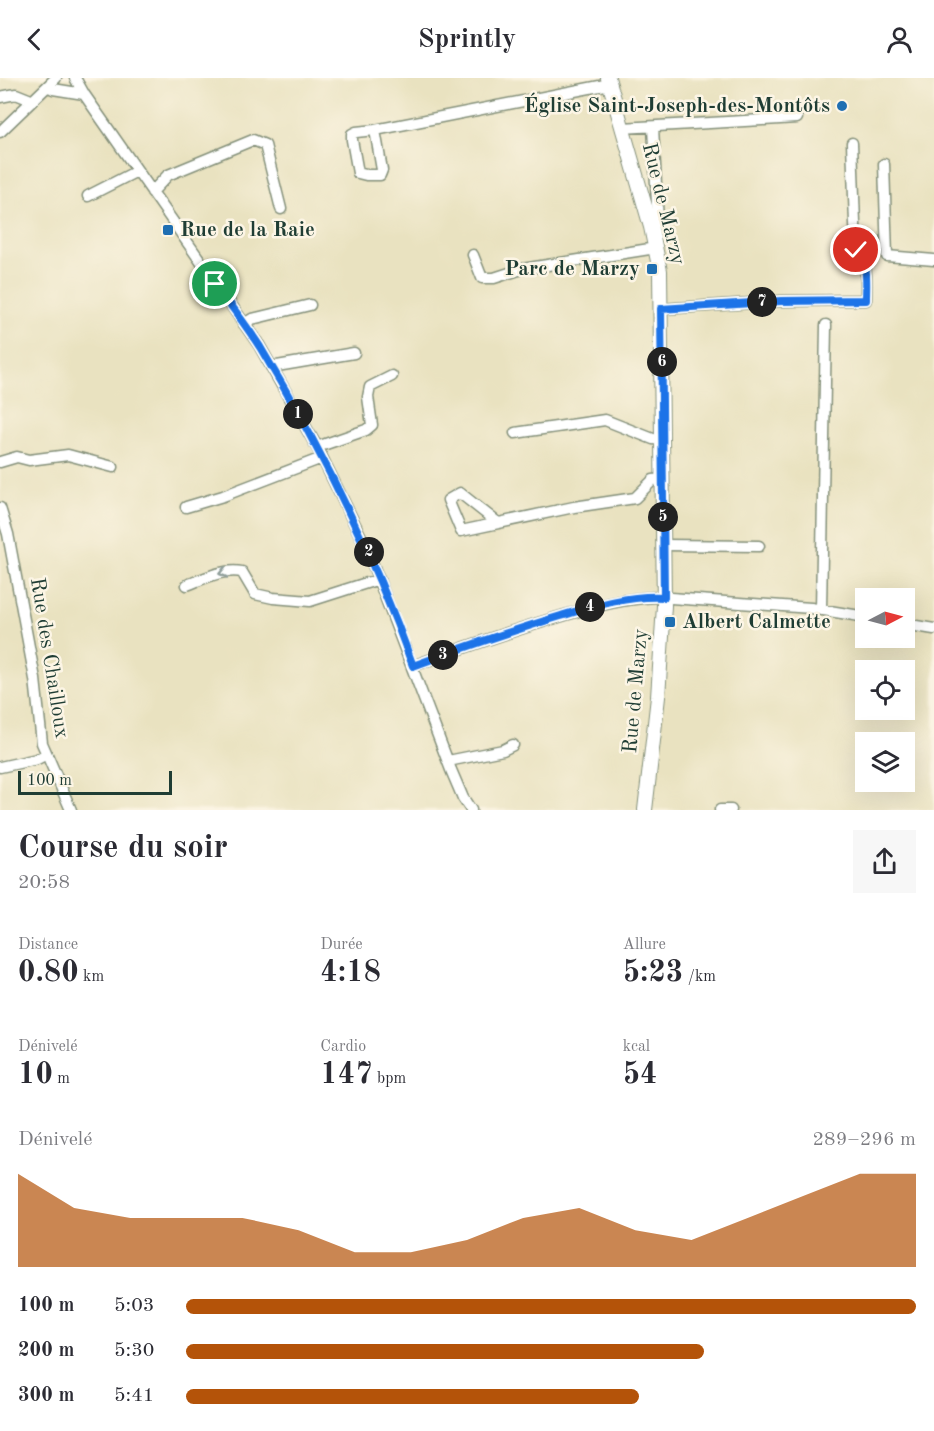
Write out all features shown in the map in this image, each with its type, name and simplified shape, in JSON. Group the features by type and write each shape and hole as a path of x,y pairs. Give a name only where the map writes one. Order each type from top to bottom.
{"main road":[{"name":"Rue de Marzy","path":"609,81 651,227 660,271 664,597 648,810"}],"street":[{"path":"75,78 244,324 317,447 368,549 448,761 463,798 471,810"},
{"path":"375,130 609,81"},
{"path":"0,132 52,82 84,94"},
{"path":"0,97 16,94 31,100"},
{"path":"622,128 797,118"},
{"path":"651,227 658,222 653,127"},
{"path":"152,192 168,175 253,140 265,145 281,209"},
{"path":"661,309 781,301 866,300 866,274 862,255 856,250 852,143"},
{"path":"884,165 887,256 934,260"},
{"path":"88,196 137,171"},
{"path":"472,255 482,278 494,278 522,269 656,248"},
{"path":"244,324 252,319 310,305"},
{"path":"821,610 826,326"},
{"path":"271,367 354,353"},
{"path":"317,447 366,430 372,425 368,397 370,387 392,376"},
{"path":"515,433 605,420 653,439 662,440"},
{"path":"0,462 17,456 29,460 68,455 113,467"},
{"path":"186,507 223,496 322,458"},
{"path":"498,523 460,494 448,501 460,531 498,523 574,507 635,498 653,480 663,478"},
{"name":"Rue des Chailloux","path":"0,508 8,534 35,679 45,755 71,810"},
{"path":"664,545 759,546"},
{"path":"187,585 209,576 235,570 242,572 255,594 310,601 379,579"},
{"path":"413,666 520,628 602,604 648,597 821,610 855,615"},
{"path":"915,626 934,629"},
{"path":"448,761 503,750 513,745"},
{"path":"0,767 37,759 45,755"},
{"path":"720,810 731,810"}],"place":[{"name":"Église Saint-Joseph-des-Montôts","path":"842,106"},
{"name":"Rue de la Raie","path":"168,230"},
{"name":"Parc de Marzy","path":"652,269"},
{"name":"Albert Calmette","path":"670,622"}],"route":[{"path":"215,284 259,345 317,448 368,549 413,666 520,628 602,604 664,597 661,309 781,301 866,300 866,274 862,255 856,250"}]}
